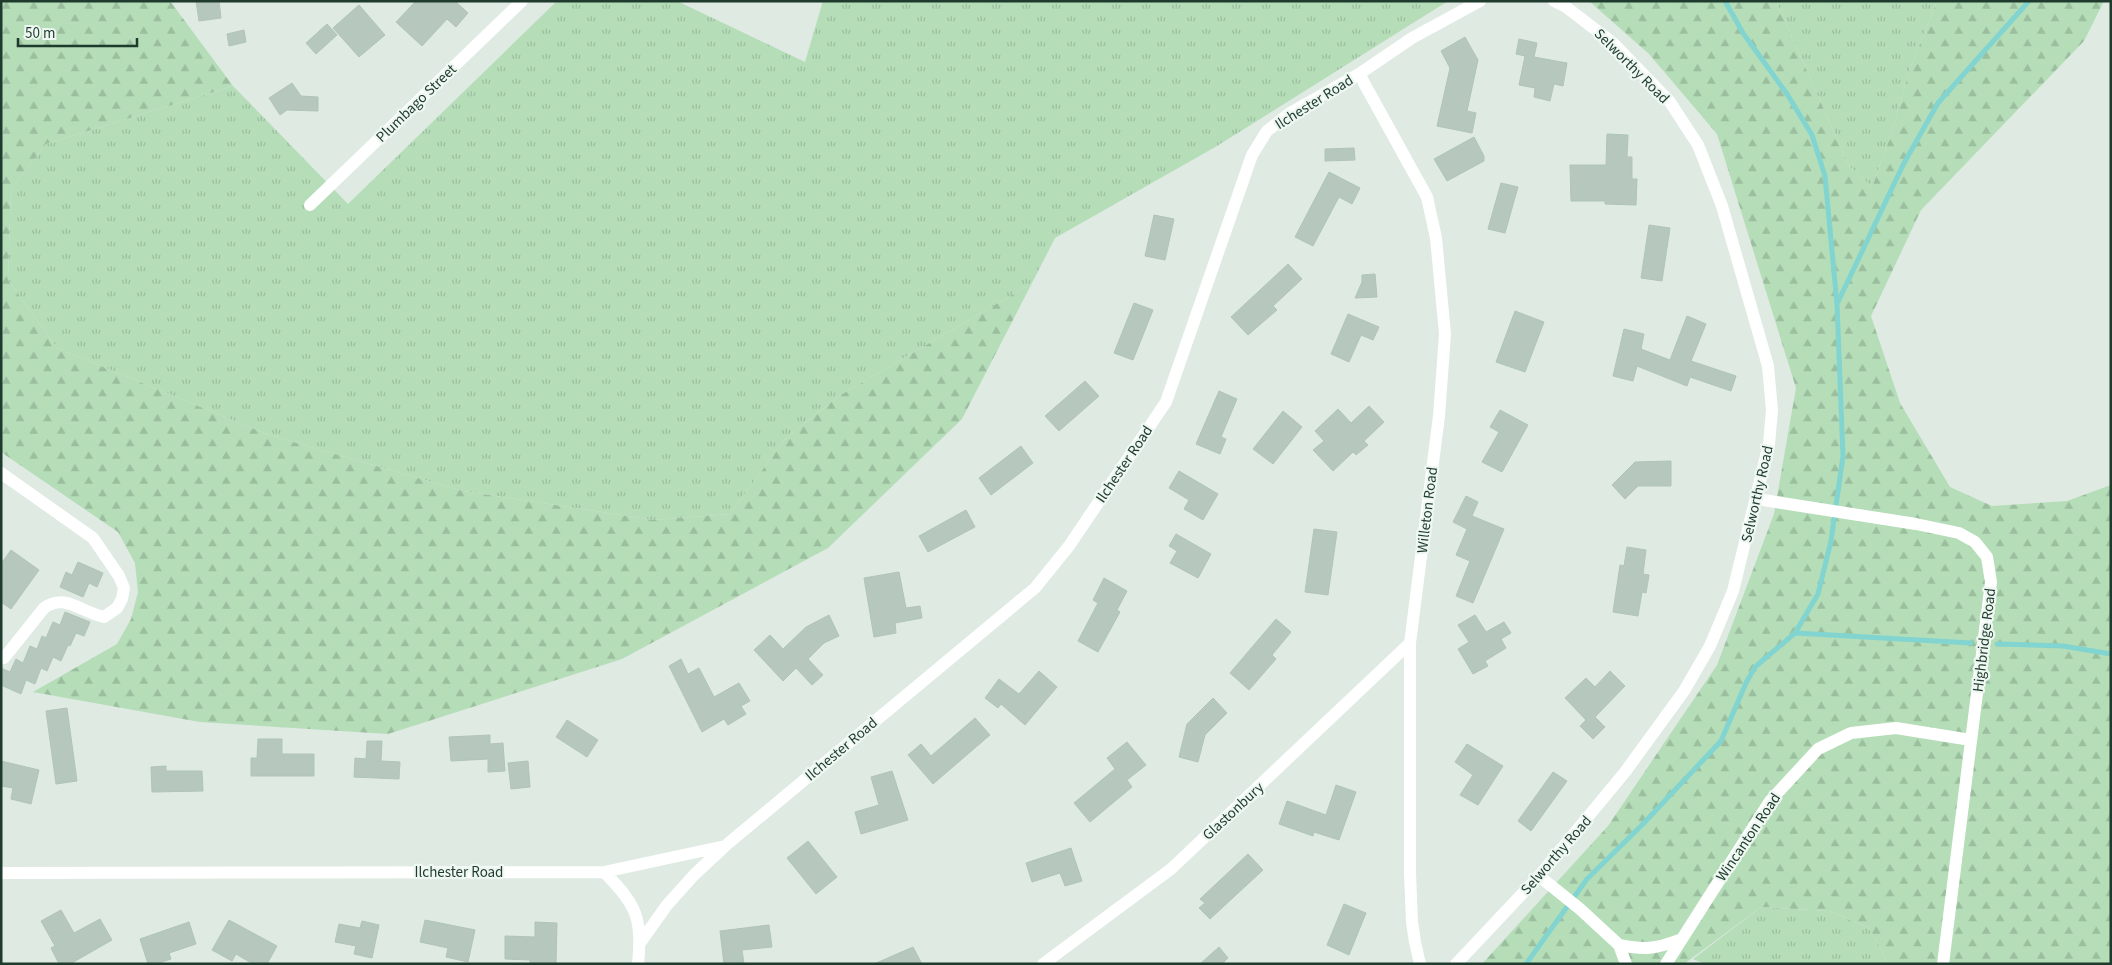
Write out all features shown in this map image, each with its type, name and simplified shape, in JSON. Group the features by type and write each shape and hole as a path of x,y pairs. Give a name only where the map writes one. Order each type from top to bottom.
{"street":[{"name":"Plumbago Street","path":"310,205 522,1"},
{"path":"1359,74 1412,38 1480,1"},
{"name":"Selworthy Road","path":"1456,964 1539,876 1625,772 1684,691 1710,646 1733,591 1769,444 1772,410 1768,366 1719,197 1698,145 1670,102 1613,43 1566,7 1554,1"},
{"name":"Willeton Road","path":"1359,74 1427,197 1436,238 1444,334 1439,416 1410,643 1410,873 1414,942 1420,964"},
{"name":"Ilchester Road","path":"1,872 604,872 725,846 1035,588 1041,581 1069,546 1166,402 1252,155 1267,131 1290,113 1359,74"},
{"path":"1,474 93,538 119,576 124,588 122,599 117,608 104,617 90,614 68,603 53,602 44,608 4,658"},
{"name":"Highbridge Road","path":"1757,499 1960,533 1975,542 1987,557 1991,582 1943,964"},
{"name":"Glastonbury","path":"1043,964 1171,869 1410,643"},
{"name":"Wincanton Road","path":"1666,964 1679,940 1770,801 1818,748 1852,733 1896,728 1971,740"},
{"path":"640,944 667,905 694,875 725,846"},
{"path":"604,872 628,898 635,911 640,944 638,964"},
{"path":"1539,876 1580,909 1619,945 1626,964"},
{"path":"1619,945 1641,950 1658,948 1679,940"}],"green space":[{"path":"1,1 170,1 233,86 46,144 11,189 8,280 57,348 269,435 463,491 654,520 730,514 785,439 839,396 1032,283 962,419 828,548 622,659 388,734 200,722 33,692 117,644 131,619 138,592 135,563 118,532 1,452"},
{"path":"557,1 677,1 805,62 823,1 1448,1 1217,146 1055,238 1032,283 839,396 785,439 730,514 654,520 463,491 269,435 57,348 8,280 11,189 46,144 233,86 348,204"},
{"path":"1589,1 1776,1 1849,166 1872,187 1892,132 1909,71 1937,1 2104,1 2084,41 1921,210 1871,316 1900,403 1950,487 1992,506 2067,501 2111,485 2111,964 1889,964 1869,928 1829,911 1761,907 1684,964 1482,964 1608,826 1717,665 1774,514 1796,388 1717,134 1649,54"},
{"path":"1776,1 1937,1 1909,71 1892,132 1872,187 1849,166"},
{"path":"1761,907 1829,911 1869,928 1889,964 1705,964 1693,959"}],"building":[{"path":"196,1 219,1 221,18 199,21"},
{"path":"416,1 455,1 468,13 456,27 447,19 422,46 396,22"},
{"path":"359,5 385,35 359,57 333,28"},
{"path":"327,24 337,35 316,54 306,43"},
{"path":"244,30 246,42 229,46 227,34"},
{"path":"1465,37 1478,60 1467,111 1476,113 1472,133 1437,126 1450,68 1441,51"},
{"path":"1519,39 1537,43 1534,57 1567,63 1563,86 1554,84 1550,101 1534,97 1535,88 1519,85 1525,56 1516,54"},
{"path":"292,83 301,96 318,97 318,111 287,110 280,115 269,98"},
{"path":"1607,134 1628,135 1627,157 1632,157 1632,179 1637,179 1636,205 1605,204 1605,201 1571,201 1570,165 1606,165"},
{"path":"1474,137 1484,156 1484,161 1447,181 1434,159"},
{"path":"1354,148 1355,160 1325,161 1325,149"},
{"path":"1329,172 1360,188 1352,204 1339,197 1313,246 1295,237"},
{"path":"1501,183 1518,187 1505,233 1488,229"},
{"path":"1154,215 1174,219 1165,260 1145,256"},
{"path":"1649,225 1670,228 1662,281 1641,278"},
{"path":"1288,264 1302,279 1273,306 1277,310 1248,335 1231,317"},
{"path":"1375,274 1377,297 1355,298 1362,282 1362,275"},
{"path":"1134,303 1153,310 1133,360 1114,353"},
{"path":"1515,311 1544,322 1525,372 1496,362"},
{"path":"1348,314 1379,327 1373,340 1361,335 1349,362 1331,354"},
{"path":"1687,316 1706,324 1691,361 1736,376 1731,391 1690,377 1687,386 1637,366 1633,381 1613,376 1624,329 1644,334 1641,349 1670,360"},
{"path":"1085,381 1099,396 1059,431 1045,416"},
{"path":"1219,391 1237,399 1221,437 1226,439 1220,454 1196,444"},
{"path":"1369,406 1384,422 1364,441 1368,445 1356,455 1353,452 1333,471 1313,450 1324,441 1315,431 1338,409 1351,423"},
{"path":"1500,410 1528,425 1502,472 1482,462 1499,432 1490,427"},
{"path":"1283,411 1302,427 1273,464 1253,449"},
{"path":"1021,446 1033,463 991,495 979,478"},
{"path":"1671,461 1671,486 1638,486 1625,499 1612,485 1635,462"},
{"path":"1179,471 1218,494 1203,520 1184,509 1189,500 1169,488"},
{"path":"1466,496 1478,502 1472,516 1504,529 1473,603 1456,596 1470,561 1456,555 1467,529 1453,522"},
{"path":"966,510 975,527 928,552 919,536"},
{"path":"1314,529 1337,532 1328,595 1305,592"},
{"path":"1176,534 1211,554 1198,578 1170,563 1177,551 1169,546"},
{"path":"1627,547 1646,550 1643,574 1649,575 1646,593 1642,592 1638,616 1613,612 1620,565 1624,566"},
{"path":"11,550 39,570 11,609 1,602 1,564"},
{"path":"78,562 103,573 97,587 89,583 83,597 60,587 66,572 72,575"},
{"path":"899,572 906,608 920,606 922,618 895,623 896,633 874,637 864,578"},
{"path":"1104,578 1127,591 1117,610 1120,612 1098,652 1078,641 1098,603 1093,600"},
{"path":"65,612 90,622 84,636 76,633 61,661 53,657 47,671 41,668 35,684 26,680 21,694 1,685 1,668 10,672 16,659 23,663 30,646 37,649 42,636 46,638 53,622 60,625"},
{"path":"829,615 839,636 824,643 808,659 823,675 812,685 796,668 783,681 754,650 770,635 783,649 806,627"},
{"path":"1475,615 1486,632 1504,622 1511,633 1501,639 1506,648 1485,661 1488,666 1473,674 1458,649 1469,642 1458,625"},
{"path":"1276,619 1291,632 1272,655 1276,659 1249,690 1230,673"},
{"path":"681,659 688,674 699,668 714,697 739,683 750,701 741,706 746,714 728,725 724,719 702,732 669,666"},
{"path":"1039,671 1057,687 1025,725 1001,704 998,708 985,698 999,679 1019,694"},
{"path":"1610,671 1625,686 1595,717 1605,727 1593,739 1580,726 1586,720 1565,698 1586,678 1595,687"},
{"path":"1213,698 1227,713 1205,735 1198,762 1179,757 1187,724"},
{"path":"67,708 77,781 56,784 46,711"},
{"path":"975,718 990,735 933,784 908,755 921,744 931,756"},
{"path":"567,720 598,740 587,757 556,737"},
{"path":"490,735 490,744 503,743 505,771 488,772 488,759 451,761 449,737"},
{"path":"258,739 282,739 282,754 314,754 314,776 251,776 251,758 257,758"},
{"path":"367,741 382,741 381,761 400,762 399,779 354,777 355,758 366,759"},
{"path":"1127,742 1146,765 1127,780 1132,787 1090,822 1074,803 1115,769 1107,758"},
{"path":"1467,744 1503,766 1478,805 1460,795 1473,775 1455,762"},
{"path":"1,761 39,770 31,804 11,799 13,788 1,786"},
{"path":"528,761 530,787 511,789 508,763"},
{"path":"166,766 166,771 202,771 203,791 152,792 151,767"},
{"path":"892,771 908,820 861,834 855,812 879,805 871,777"},
{"path":"1553,772 1567,781 1531,831 1518,821"},
{"path":"1336,785 1356,792 1339,840 1314,832 1313,836 1279,824 1287,801 1326,815"},
{"path":"808,841 837,877 816,894 787,858"},
{"path":"1071,848 1082,881 1065,886 1060,873 1032,882 1026,863"},
{"path":"1248,854 1263,870 1210,919 1199,908 1205,903 1200,899"},
{"path":"1344,904 1366,913 1349,955 1327,945"},
{"path":"61,910 74,933 100,919 112,940 70,964 59,964 51,948 55,946 41,921"},
{"path":"229,920 277,946 267,964 253,964 236,954 232,961 212,950"},
{"path":"425,920 475,930 468,962 446,957 448,948 420,942"},
{"path":"362,921 379,925 372,958 354,954 356,946 335,942 339,924 360,928"},
{"path":"189,922 196,944 169,953 171,959 156,964 148,964 140,939"},
{"path":"535,922 557,923 556,964 530,964 530,960 505,959 505,936 535,937"},
{"path":"769,925 772,947 742,950 744,964 724,964 720,931"},
{"path":"913,947 922,964 874,964"},
{"path":"1219,947 1228,958 1222,964 1200,964"}],"waterway":[{"path":"1526,964 1587,879 1642,825 1721,741 1755,667 1795,633 1818,594 1831,541 1843,456 1837,304 1825,176 1812,135 1787,94 1743,33 1725,1"},
{"path":"1838,302 1904,163 1938,103 2029,1"},
{"path":"1795,633 1971,643"},
{"path":"1997,644 2063,646 2111,654"}]}
